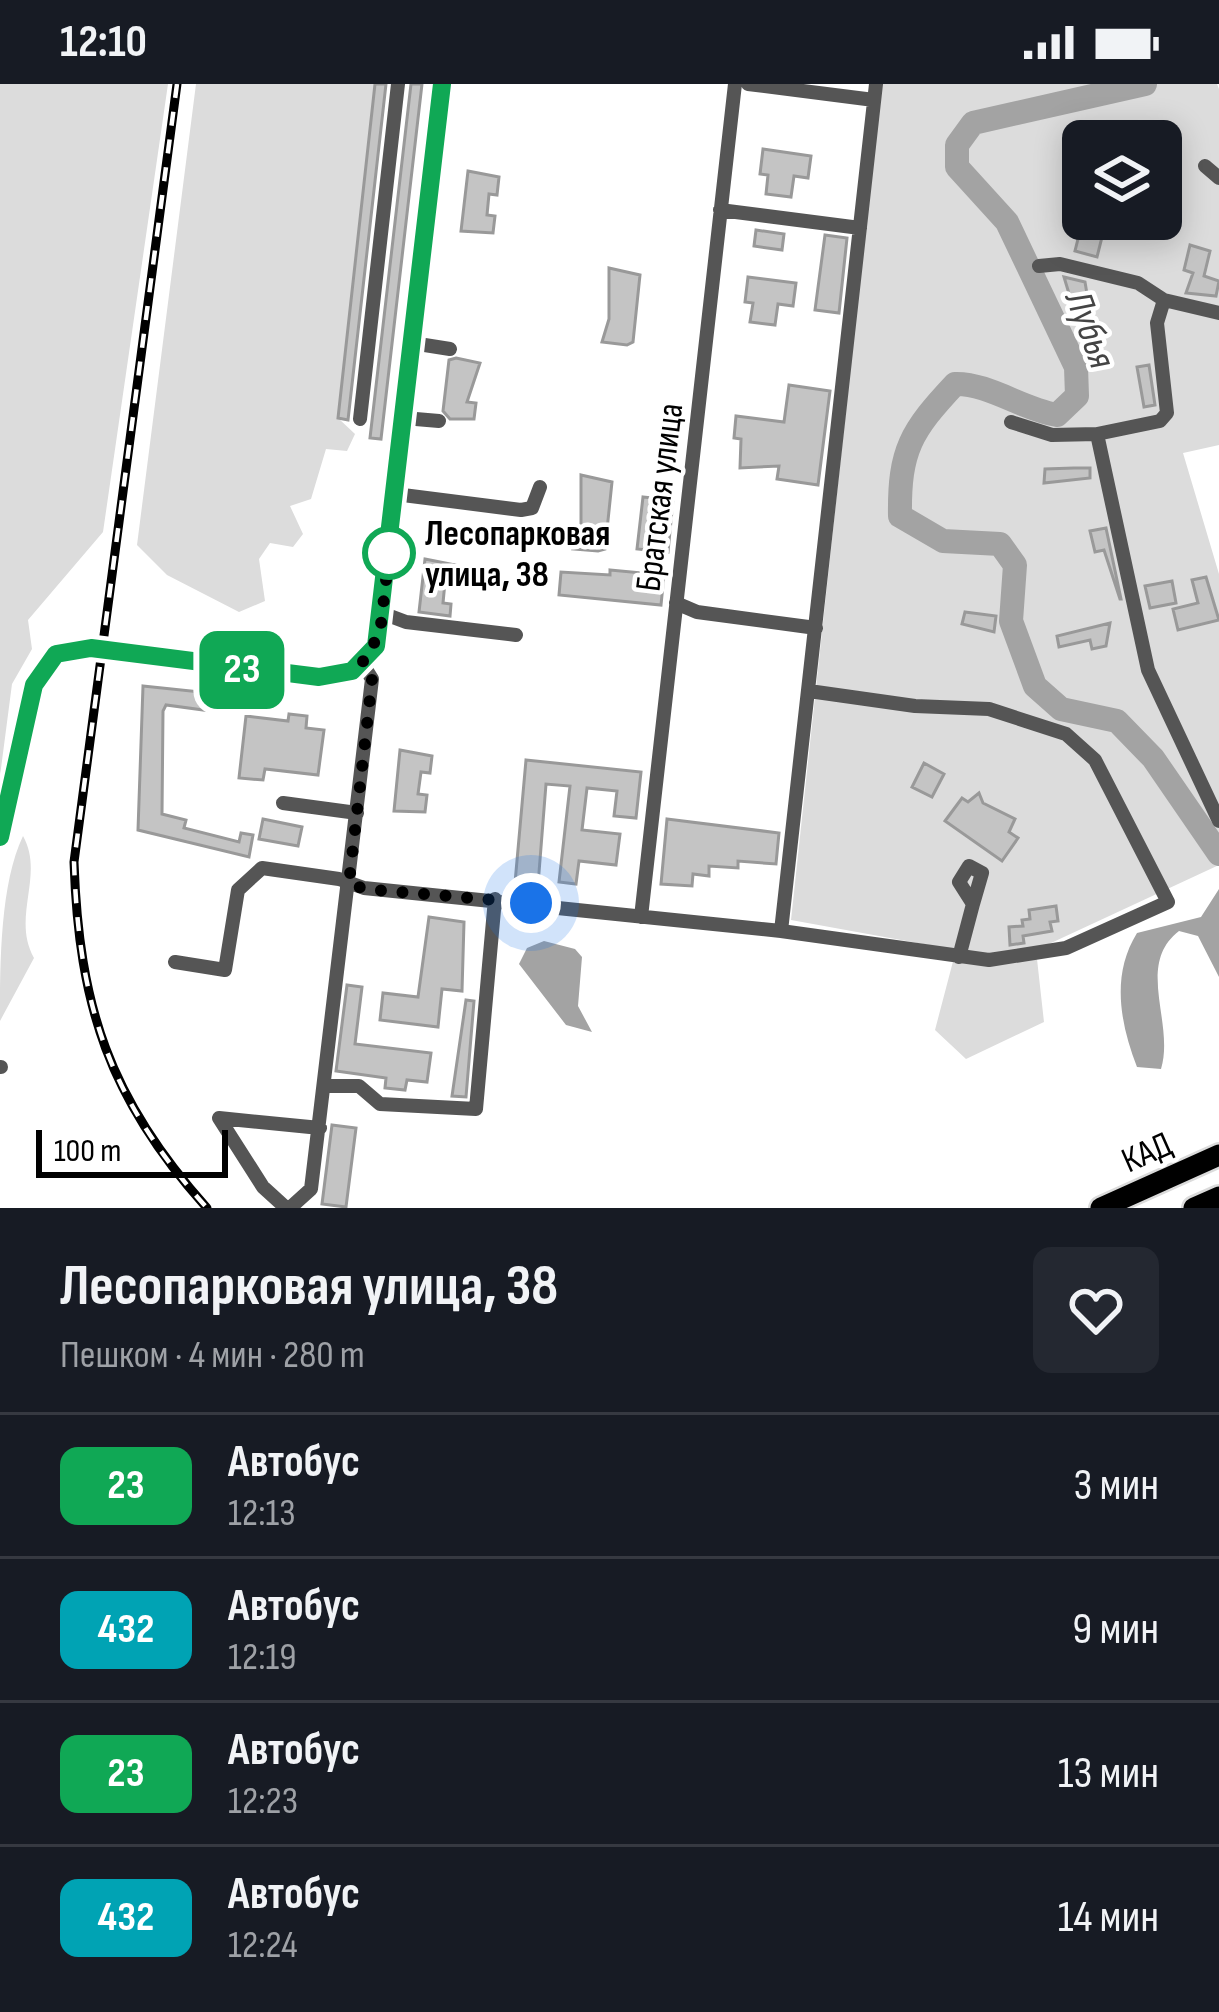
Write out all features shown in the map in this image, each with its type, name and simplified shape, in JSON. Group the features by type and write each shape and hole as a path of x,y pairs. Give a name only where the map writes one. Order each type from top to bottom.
{"highway":[{"name":"КАД","path":"1101,1208 1219,1155"},
{"name":"КАД","path":"1194,1208 1219,1197"}],"street":[{"path":"360,419 398,84"},
{"path":"0,838 34,685 56,654 91,648 319,677 341,675 362,663 376,646 442,84"},
{"name":"Братская улица","path":"641,917 735,84"},
{"path":"748,84 875,92 781,931"},
{"path":"1205,166 1219,178"},
{"path":"720,210 860,227"},
{"path":"1039,266 1060,264 1138,283 1164,300 1219,313"},
{"path":"1011,422 1052,435 1097,434 1160,421 1167,412 1157,323 1164,300"},
{"path":"412,343 451,349"},
{"path":"404,418 439,421"},
{"path":"1097,434 1148,670 1219,821"},
{"path":"395,494 521,510 532,508 540,487"},
{"path":"676,603 697,612 816,628"},
{"path":"382,613 406,622 516,635"},
{"path":"320,1128 219,1118 263,1186 288,1208 311,1189 320,1128 326,1086 372,680 362,663"},
{"path":"175,962 225,970 238,890 262,868 364,889 781,931 967,958 1039,956 1168,902 1095,760 1066,734 989,710 915,706 808,691"},
{"path":"283,803 357,813"},
{"path":"326,1086 359,1086 380,1104 476,1109 494,899"},
{"path":"967,958 974,904"}],"shaded area":[{"path":"0,84 168,84 103,532 28,620 32,649 12,684 0,776"},
{"path":"196,84 375,84 338,418 355,434 347,451 326,449 311,499 290,506 303,534 293,547 270,543 259,559 265,601 239,612 167,575 137,545"},
{"path":"881,84 1217,84 1219,445 1183,453 1219,574 1219,865 1036,950 1044,1022 966,1059 935,1030 956,950 791,920"},
{"path":"23,836 31,866 26,927 34,958 0,1021 6,901"},
{"path":"1219,889 1219,977 1198,936 1179,931 1160,960 1161,1069 1137,1067 1121,999 1129,949 1137,933 1201,917"},
{"path":"544,941 575,949 582,957 578,1006 592,1032 566,1025 519,964 527,948"}],"building":[{"path":"375,84 386,84 348,420 338,418"},
{"path":"411,84 422,84 381,439 370,438"},
{"path":"763,149 811,156 808,178 794,176 791,197 766,194 768,175 760,174"},
{"path":"468,171 499,177 497,195 489,194 487,215 495,216 493,233 461,231"},
{"path":"756,230 784,234 782,250 754,246"},
{"path":"825,235 847,238 839,313 815,310"},
{"path":"1078,240 1101,240 1097,257 1075,251"},
{"path":"1190,245 1210,251 1204,276 1219,281 1216,296 1186,293 1193,273 1184,270"},
{"path":"609,268 640,275 633,342 627,345 602,342 609,319"},
{"path":"748,277 796,283 793,306 778,304 775,325 750,322 753,303 745,302"},
{"path":"1064,277 1085,282 1087,294 1077,295 1099,345 1086,350"},
{"path":"449,360 480,363 467,402 476,403 474,419 450,419 443,411"},
{"path":"1149,365 1155,405 1144,407 1137,367"},
{"path":"789,385 830,391 818,485 777,479 779,466 740,468 741,439 734,438 736,416 784,422"},
{"path":"1090,468 1090,478 1044,483 1045,469"},
{"path":"581,475 612,482 605,549 598,551 573,549 581,526"},
{"path":"643,497 673,500 668,552 637,549"},
{"path":"1106,528 1121,599 1104,550 1095,552 1090,531"},
{"path":"425,559 455,565 453,583 445,582 443,603 451,604 450,616 419,612"},
{"path":"610,570 664,575 661,605 559,595 561,572 610,575"},
{"path":"1206,577 1219,620 1178,630 1173,609 1198,603 1192,580"},
{"path":"1172,581 1176,603 1150,608 1145,586"},
{"path":"965,612 996,616 994,632 962,624"},
{"path":"1110,623 1106,646 1092,649 1090,640 1059,647 1057,636"},
{"path":"143,686 220,694 218,712 166,705 163,711 162,814 186,820 184,828 239,842 241,833 253,835 249,857 138,830"},
{"path":"289,714 307,716 306,728 324,730 318,775 265,769 263,780 239,778 246,716 288,721"},
{"path":"400,750 432,756 430,773 421,772 418,794 427,795 425,812 394,811"},
{"path":"526,760 641,772 636,818 614,816 617,791 587,788 582,830 620,834 616,865 579,861 576,884 559,882 570,786 546,784 538,885 515,883"},
{"path":"924,763 944,774 932,797 912,787"},
{"path":"979,793 983,803 1015,819 1009,832 1018,838 1002,861 945,821 962,798 968,802"},
{"path":"263,819 302,827 298,846 259,839"},
{"path":"667,819 779,833 776,864 738,861 738,868 709,866 709,876 693,874 692,886 661,884"},
{"path":"1056,906 1058,921 1050,922 1052,931 1023,936 1024,943 1010,945 1009,927 1023,926 1022,920 1030,919 1029,910"},
{"path":"429,917 464,922 462,991 442,989 438,1027 380,1020 383,993 418,997"},
{"path":"347,985 362,987 355,1044 431,1053 427,1082 407,1080 405,1090 385,1088 386,1078 336,1071"},
{"path":"466,1000 474,1001 466,1097 452,1096"},
{"path":"332,1125 356,1128 346,1207 322,1204"}],"waterway":[{"name":"Лубья","path":"1145,84 973,123 957,145 957,167 1007,222 1076,367 1077,396 1057,415 955,384 911,443 902,474 900,516 943,541 1000,544 1015,565 1011,621 1035,686 1061,709 1117,721 1153,758 1219,854"}],"railway":[{"path":"177,84 74,862 83,961 106,1048 146,1128 207,1208"}],"bus line":[{"name":"23","path":"0,837 34,685 56,654 91,648 319,677 352,671 376,646 442,84"}],"place":[{"name":"Лесопарковая улица, 38","path":"389,553"}],"route":[{"path":"389,553 390,545 380,633 362,663 372,680 349,883 364,889 531,903"}]}
